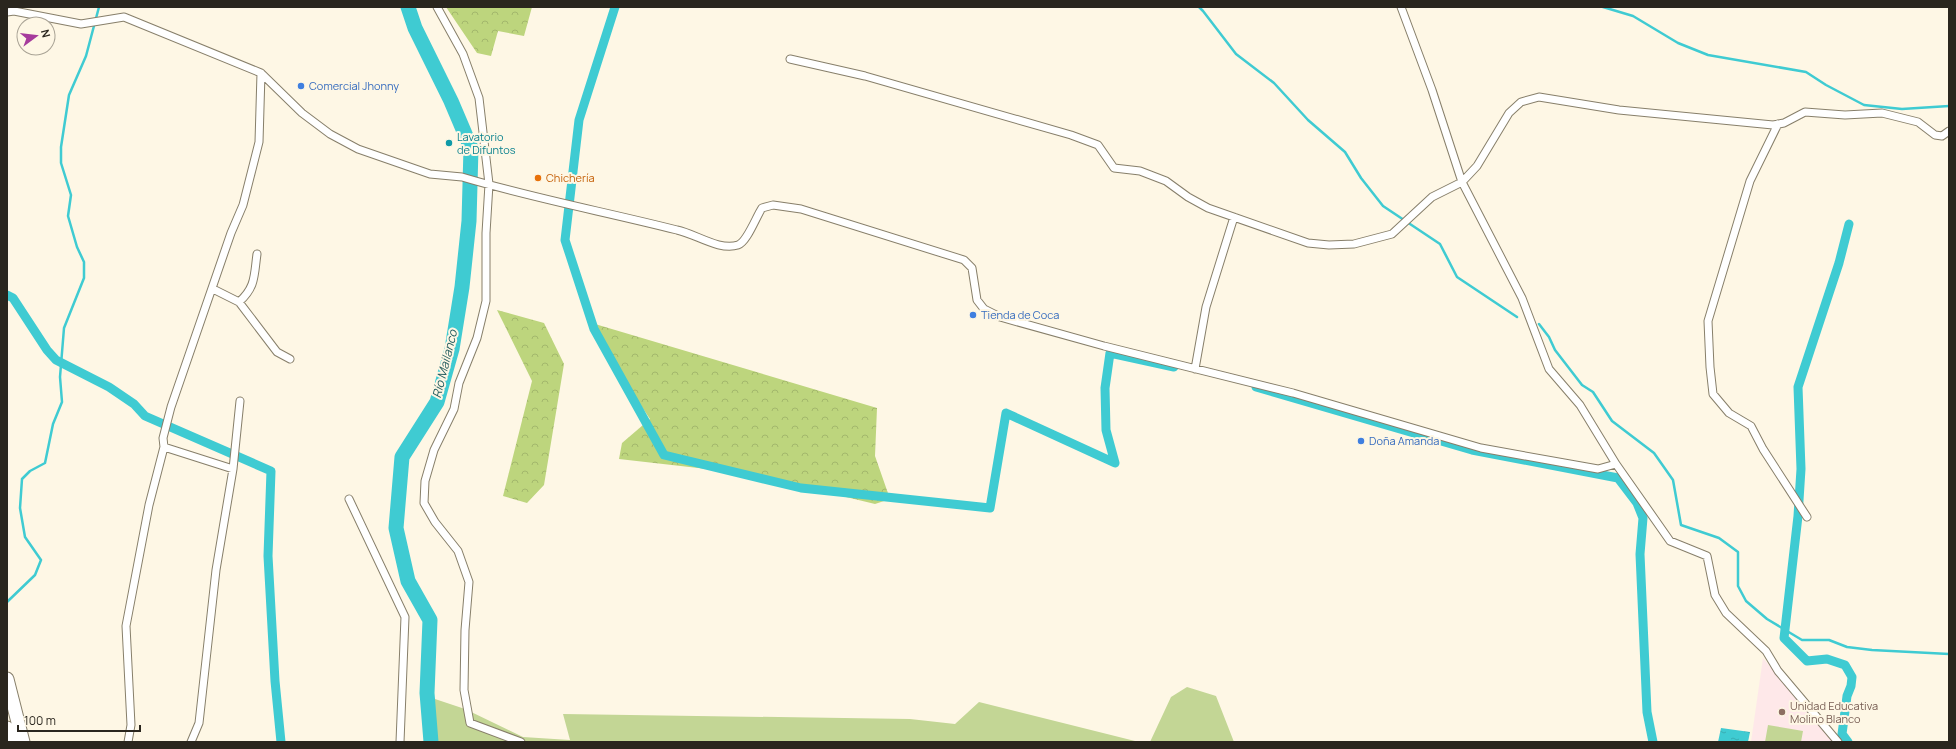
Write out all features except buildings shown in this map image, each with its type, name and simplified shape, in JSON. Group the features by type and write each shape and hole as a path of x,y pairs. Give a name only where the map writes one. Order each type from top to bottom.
{"highway":[{"path":"7,679 23,742"},
{"path":"7,728 11,742"}],"street":[{"path":"437,7 463,54 479,98 489,184 486,232 486,301 477,338 459,383 454,409 434,450 425,480 424,503 435,522 458,551 469,582 464,690 470,723 521,742"},
{"path":"1401,7 1432,90 1462,182 1522,298 1549,369 1580,405 1616,464 1670,541 1707,556 1715,595 1726,613 1766,651 1778,671 1838,742"},
{"path":"7,12 14,11 81,24 124,17 261,73 302,113 330,134 358,149 430,174 462,177 686,232 726,247 740,245 748,237 754,220 762,208 773,205 801,209 964,260 972,268 977,300 984,309 1000,316 1104,346 1293,393 1481,448 1598,469 1616,464"},
{"path":"790,59 865,76 1071,135 1098,145 1114,168 1140,171 1166,181 1188,197 1208,208 1308,243 1329,245 1354,244 1392,234 1432,197 1462,182 1477,166 1509,113 1521,102 1538,98 1627,111 1721,121 1778,124 1784,123 1805,112 1845,115 1882,112 1918,122 1935,135 1942,136 1949,131"},
{"path":"128,742 131,725 126,626 149,505 164,447 163,438 171,407 213,289 231,233 243,206 259,142 261,73"},
{"path":"1778,124 1750,181 1708,321 1710,367 1713,394 1729,413 1751,426 1763,449 1807,517"},
{"path":"1195,369 1206,307 1234,217"},
{"path":"239,302 249,294 253,283 257,254"},
{"path":"213,289 239,302 277,352 290,359"},
{"path":"190,742 199,723 216,570 233,469 240,401"},
{"path":"164,447 233,469"},
{"path":"349,499 405,617 400,742"}],"shaded area":[{"name":"Unidad Educativa Molino Blanco","path":"1763,658 1833,742 1751,742"}],"green space":[{"path":"446,7 532,7 524,36 498,31 491,56 477,53"},
{"path":"497,310 544,323 564,364 544,485 527,503 503,496 532,381"},
{"path":"595,324 877,408 875,456 890,499 875,504 751,474 619,459 622,443 650,419 628,386"},
{"path":"1187,687 1216,696 1234,742 1150,742 1171,697"},
{"path":"432,698 465,709 523,737 570,740 563,714 910,719 955,724 979,702 1139,742 437,742"},
{"path":"1768,725 1803,731 1801,742 1765,742"}],"water":[{"path":"1721,728 1750,732 1748,742 1718,742"}],"waterway":[{"path":"7,602 35,575 41,560 25,537 20,508 22,479 30,471 45,463 53,424 62,402 60,377 64,328 84,278 84,262 77,247 68,216 71,195 61,163 61,147 69,95 86,56 99,7"},
{"name":"Río Mailanco","path":"408,7 415,28 451,101 471,148 469,221 462,287 452,349 437,402 402,457 396,528 408,581 430,620 427,693 431,742"},
{"path":"615,7 579,120 565,240 594,329 664,455 801,488 990,508 1006,413 1115,463 1106,430 1105,388 1110,353 1174,367"},
{"path":"1199,7 1236,54 1274,83 1308,120 1345,152 1361,178 1383,206 1440,244 1457,277 1517,317"},
{"path":"1603,7 1633,16 1678,43 1708,55 1806,72 1826,85 1864,105 1902,109 1949,106"},
{"path":"1848,742 1842,734 1847,696 1851,686 1852,677 1845,665 1827,659 1807,661 1784,638 1798,516 1801,469 1798,387 1839,263 1849,224"},
{"path":"7,295 13,298 47,350 56,360 109,387 134,404 145,416 271,471 268,556 275,681 281,742"},
{"path":"1539,324 1549,337 1555,350 1582,385 1593,392 1612,421 1654,453 1673,480 1681,525 1719,538 1738,552 1738,586 1746,601 1767,619 1802,640 1829,640 1847,647 1872,650 1949,654"},
{"path":"1256,387 1472,450 1618,478 1637,503 1643,518 1640,554 1647,712 1653,742"}],"place":[{"name":"Comercial Jhonny","path":"301,86"},
{"name":"Lavatorio de Difuntos","path":"449,143"},
{"name":"Chichería","path":"538,178"},
{"name":"Tienda de Coca","path":"973,315"},
{"name":"Doña Amanda","path":"1361,441"},
{"name":"Unidad Educativa Molino Blanco","path":"1782,712"}]}
